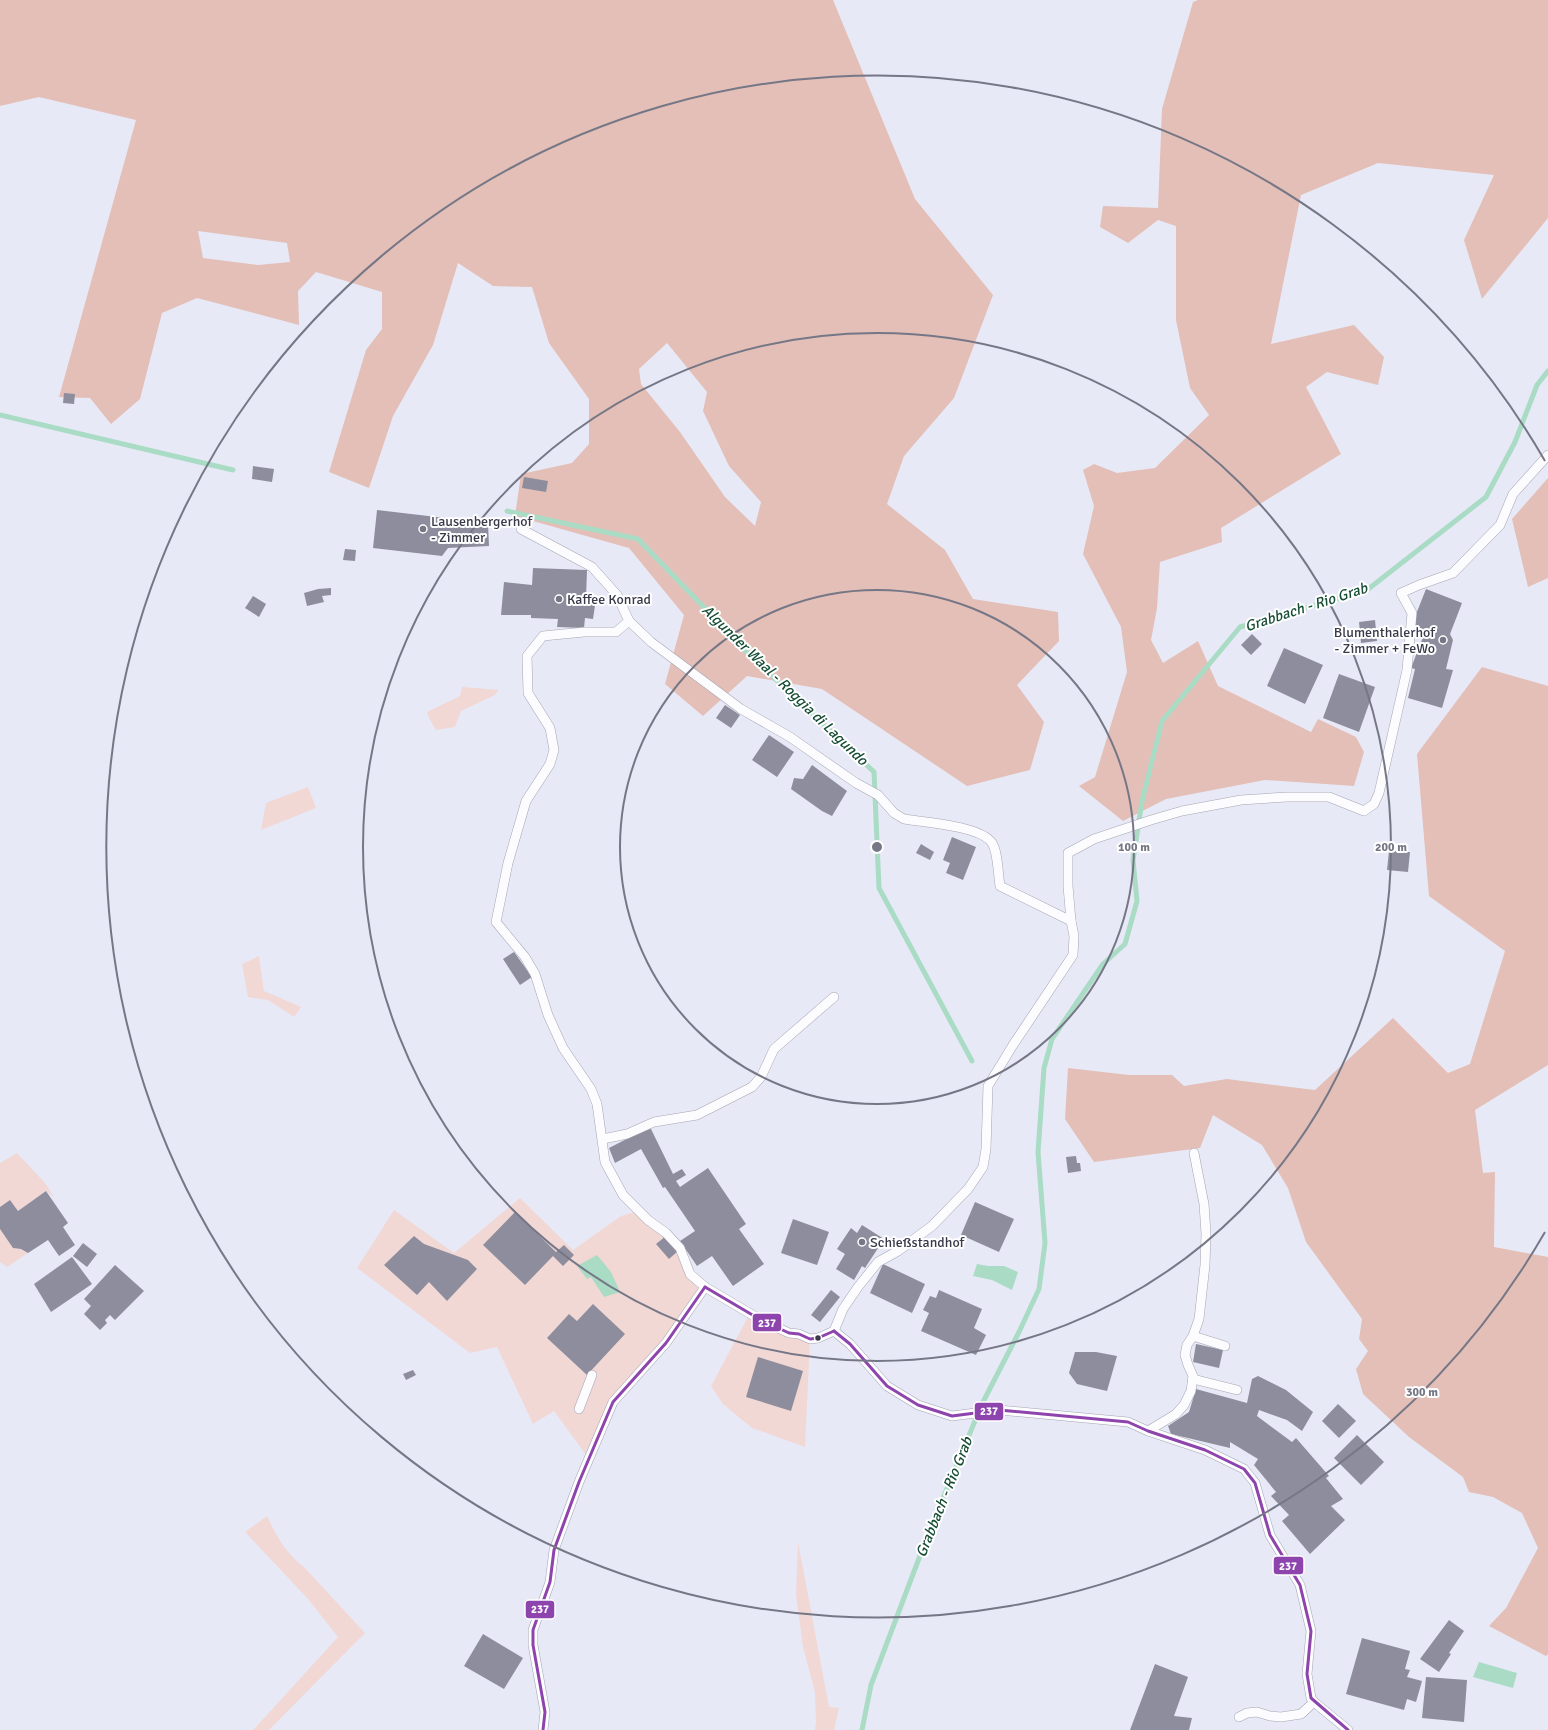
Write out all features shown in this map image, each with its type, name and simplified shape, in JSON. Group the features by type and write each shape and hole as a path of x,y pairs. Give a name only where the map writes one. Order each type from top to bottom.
{"lane":[{"path":"629,621 616,632 584,632 543,636 527,656 528,693 550,728 554,750 550,764 526,801 508,863 496,922 524,957 535,974 548,1015 563,1048 591,1089 597,1104 599,1128 603,1139 605,1162 623,1195 648,1220 666,1233 680,1248 690,1274 705,1287 761,1320 789,1333 800,1334 810,1339 818,1338 834,1331 843,1309 878,1262 898,1251 932,1226 976,1179 983,1167 987,1129 986,1109 988,1086 1013,1045 1073,955 1074,936 1068,886 1068,853 1094,839 1151,820 1241,800 1287,797 1329,797 1364,811 1374,804 1379,793 1407,670 1412,613 1401,593 1453,573 1500,525 1513,494 1548,455"},
{"path":"521,528 592,567 617,594 629,621 651,642 741,709 790,737 856,783 878,795 894,813 904,819 973,831 988,838 993,845 1000,886 1071,920"},
{"path":"603,1139 627,1134 654,1122 697,1115 752,1087 762,1077 774,1048 834,997"},
{"path":"1148,1431 1176,1414 1184,1405 1191,1391 1193,1379 1185,1355 1187,1345 1193,1336 1199,1319 1205,1265 1206,1234 1204,1204 1194,1153"},
{"path":"543,1730 545,1712 533,1645 533,1630 550,1582 554,1550 579,1482 614,1402 666,1343 705,1287"},
{"path":"834,1331 850,1344 887,1386 918,1405 952,1416 999,1410 1128,1422 1148,1431 1205,1450 1244,1469 1255,1483 1270,1535 1300,1585 1311,1631 1307,1674 1311,1698 1348,1730"},
{"path":"1193,1336 1225,1346"},
{"path":"579,1409 592,1375"},
{"path":"1193,1379 1237,1390"},
{"path":"1239,1717 1247,1713 1257,1712 1270,1716 1281,1717 1301,1714 1314,1702"}],"shaded area":[{"path":"0,0 833,0 915,199 993,295 954,398 904,456 887,504 945,550 973,599 1058,612 1059,641 1017,685 1044,722 1030,770 967,786 822,689 747,676 703,716 665,684 684,615 629,548 515,516 521,474 572,463 589,444 589,399 549,343 532,287 493,286 458,263 433,345 393,416 369,488 329,472 366,350 382,329 382,292 316,272 298,291 299,325 197,298 162,313 140,399 111,424 90,398 59,397 136,120 39,97 0,106","holes":["198,231 287,243 290,262 258,265 203,258","667,343 707,392 703,411 729,466 761,502 755,526 725,497 680,432 641,384 639,369"]},
{"path":"1198,0 1548,0 1548,218 1482,299 1464,240 1494,175 1378,163 1301,195 1271,344 1354,325 1384,357 1378,385 1327,372 1306,387 1341,454 1221,528 1222,542 1160,562 1157,608 1151,640 1163,663 1198,641 1218,686 1311,732 1318,719 1356,737 1364,752 1354,786 1265,780 1166,799 1123,821 1079,786 1095,777 1127,672 1121,627 1083,554 1094,506 1083,470 1094,464 1117,473 1155,468 1209,415 1190,388 1176,320 1176,226 1158,220 1128,243 1100,227 1103,206 1158,208 1162,109 1193,2"},
{"path":"1548,478 1548,578 1528,587 1512,519"},
{"path":"1482,667 1548,686 1548,1065 1475,1110 1483,1173 1495,1172 1494,1247 1548,1257 1548,1654 1546,1656 1489,1626 1506,1608 1538,1548 1522,1513 1493,1497 1469,1492 1463,1477 1409,1437 1363,1394 1356,1369 1368,1351 1359,1339 1362,1319 1306,1242 1288,1188 1262,1145 1213,1115 1200,1148 1094,1162 1065,1119 1068,1068 1129,1075 1172,1075 1184,1086 1227,1079 1315,1090 1393,1018 1448,1073 1470,1064 1505,951 1429,896 1417,754"},
{"path":"462,687 499,690 493,696 461,711 455,727 436,730 427,712 460,696"},
{"path":"308,787 316,808 261,830 266,803"},
{"path":"259,956 264,991 301,1007 294,1017 268,1000 248,997 242,964"},
{"path":"17,1153 45,1183 55,1198 46,1191 18,1211 10,1200 0,1207 0,1163"},
{"path":"520,1198 573,1250 621,1216 638,1211 666,1233 690,1274 705,1287 613,1402 589,1459 554,1411 533,1424 497,1347 470,1353 357,1268 394,1210 454,1253"},
{"path":"0,1229 13,1248 21,1249 28,1253 7,1267 0,1262"},
{"path":"597,1255 611,1272 620,1292 604,1297 591,1277 587,1279 577,1266"},
{"path":"977,1264 1004,1266 1018,1272 1012,1290 992,1280 973,1276"},
{"path":"750,1313 810,1339 805,1447 752,1428 723,1404 711,1386"},
{"path":"267,1516 278,1537 292,1556 365,1633 269,1730 253,1730 338,1637 308,1599 245,1532"},
{"path":"798,1542 829,1707 839,1708 834,1730 815,1730 815,1692 803,1647 796,1595"},
{"path":"1479,1662 1517,1673 1513,1688 1473,1677"}],"building":[{"path":"64,393 75,394 74,404 63,403"},
{"path":"253,466 274,469 272,482 252,479"},
{"path":"524,477 548,481 546,492 522,488"},
{"path":"377,510 488,523 489,546 448,548 442,556 373,548"},
{"path":"345,549 356,550 355,561 343,560"},
{"path":"533,568 587,570 586,598 596,599 593,619 585,618 584,628 557,627 558,619 531,618 531,615 501,615 504,582 532,585"},
{"path":"331,588 331,595 322,596 324,602 307,606 304,593 318,589"},
{"path":"1426,589 1462,603 1450,634 1453,640 1446,669 1453,670 1442,708 1408,698 1415,669 1411,668 1425,632 1411,627"},
{"path":"253,596 266,604 259,617 245,608"},
{"path":"1375,620 1377,641 1361,643 1359,622"},
{"path":"1252,634 1262,644 1251,655 1241,645"},
{"path":"1284,648 1323,665 1305,704 1267,686"},
{"path":"1339,674 1375,687 1359,732 1323,718"},
{"path":"725,705 740,715 731,728 716,718"},
{"path":"769,735 794,752 777,777 752,760"},
{"path":"812,765 847,791 832,816 822,811 791,789 794,778 803,779"},
{"path":"952,837 976,847 963,880 946,873 950,863 943,860"},
{"path":"921,844 934,852 930,860 916,853"},
{"path":"1389,851 1410,852 1408,872 1387,870"},
{"path":"514,952 532,977 520,985 503,959"},
{"path":"650,1127 673,1174 682,1169 686,1175 676,1181 680,1187 708,1168 746,1224 739,1229 764,1264 733,1286 712,1256 697,1266 680,1241 695,1231 665,1187 663,1188 641,1149 615,1163 609,1148"},
{"path":"1076,1156 1077,1163 1080,1163 1081,1171 1068,1173 1066,1157"},
{"path":"46,1191 68,1223 63,1227 75,1245 59,1256 48,1240 28,1253 21,1249 13,1248 0,1229 0,1207 10,1200 18,1211"},
{"path":"975,1202 1014,1219 999,1252 961,1235"},
{"path":"515,1212 556,1252 564,1245 574,1255 563,1266 553,1256 525,1285 483,1245"},
{"path":"793,1219 829,1232 817,1265 781,1253"},
{"path":"862,1225 884,1239 865,1268 862,1266 854,1280 836,1269 845,1254 837,1249 851,1228 857,1233"},
{"path":"414,1236 424,1244 468,1260 477,1269 447,1301 429,1282 417,1295 384,1265"},
{"path":"666,1236 678,1251 669,1259 656,1244"},
{"path":"83,1243 97,1254 87,1267 73,1256"},
{"path":"72,1257 92,1284 51,1312 34,1284"},
{"path":"883,1264 925,1284 912,1313 870,1293"},
{"path":"115,1265 144,1291 115,1320 110,1315 105,1320 107,1323 100,1330 84,1314 91,1306 84,1299"},
{"path":"831,1290 840,1297 820,1322 811,1315"},
{"path":"939,1290 982,1309 974,1328 986,1335 976,1355 921,1331 929,1313 923,1310 930,1296 936,1298"},
{"path":"593,1304 625,1334 587,1375 547,1338 569,1314 577,1321"},
{"path":"1196,1344 1223,1350 1219,1368 1193,1362"},
{"path":"1075,1352 1096,1352 1117,1356 1107,1391 1077,1384 1069,1373"},
{"path":"758,1357 803,1371 791,1411 746,1397"},
{"path":"413,1370 416,1375 406,1380 403,1374"},
{"path":"1258,1376 1286,1390 1313,1412 1302,1431 1287,1420 1259,1410 1257,1416 1292,1442 1296,1438 1329,1476 1326,1478 1343,1499 1331,1506 1345,1520 1310,1554 1282,1521 1289,1515 1271,1496 1276,1492 1254,1465 1258,1459 1230,1442 1230,1448 1171,1434 1168,1426 1189,1412 1196,1389 1247,1403 1252,1379"},
{"path":"1338,1404 1356,1421 1339,1438 1322,1421"},
{"path":"1357,1435 1384,1462 1361,1485 1334,1458"},
{"path":"1449,1620 1464,1631 1449,1653 1451,1654 1439,1672 1420,1659"},
{"path":"483,1634 523,1658 504,1689 464,1666"},
{"path":"1362,1638 1410,1651 1405,1669 1410,1670 1407,1677 1422,1681 1416,1702 1407,1699 1404,1710 1346,1694"},
{"path":"1155,1664 1188,1677 1174,1716 1192,1718 1189,1730 1130,1730"},
{"path":"1426,1677 1467,1680 1464,1722 1422,1718"}],"waterway":[{"name":"Grabbach - Rio Grab","path":"862,1730 871,1685 929,1532 982,1404 1039,1289 1045,1243 1038,1152 1044,1068 1052,1039 1103,964 1125,944 1137,901 1133,860 1142,801 1162,721 1240,627 1367,590 1486,497 1515,442 1537,385 1548,371"},
{"name":"Algunder Waal - Roggia di Lagundo","path":"0,415 233,470"},
{"name":"Algunder Waal - Roggia di Lagundo","path":"507,511 638,539 749,654 874,772 879,888 972,1061"}],"transit line":[{"name":"237","path":"705,1287 761,1320 789,1333 799,1334 810,1339 818,1338 834,1331"},
{"name":"237","path":"543,1730 545,1712 533,1645 533,1630 550,1582 554,1550 579,1482 613,1402 666,1343 705,1287"},
{"name":"237","path":"834,1331 850,1344 887,1386 918,1405 952,1416 999,1410 1128,1422 1148,1431 1205,1450 1244,1469 1255,1483 1270,1535 1300,1585 1311,1631 1307,1674 1311,1698 1348,1730"}],"place":[{"name":"Lausenbergerhof - Zimmer","path":"423,529"},
{"name":"Kaffee Konrad","path":"559,599"},
{"name":"Blumenthalerhof - Zimmer + FeWo","path":"1443,640"},
{"name":"Schießstandhof","path":"862,1242"}]}
